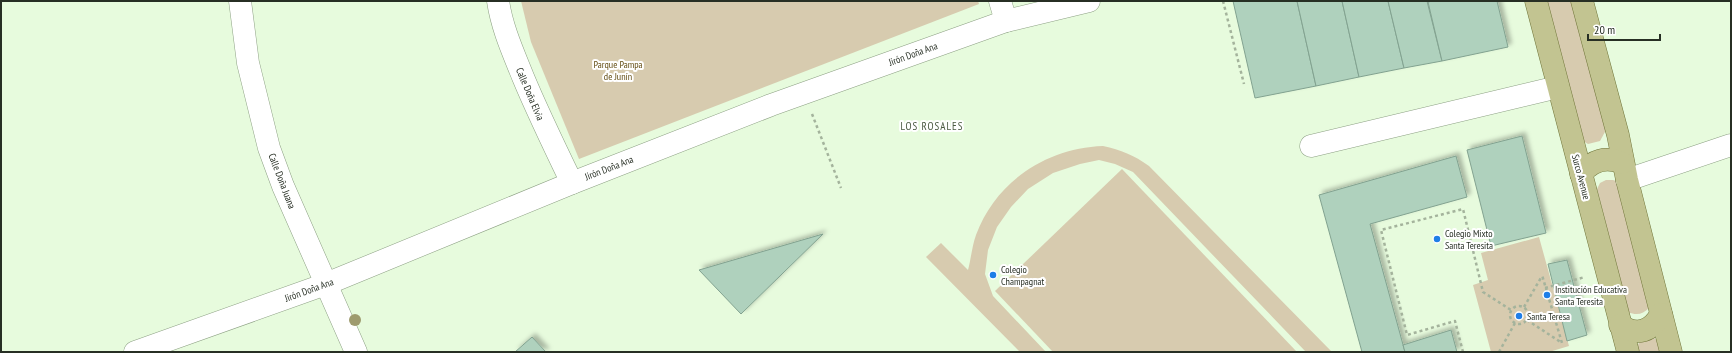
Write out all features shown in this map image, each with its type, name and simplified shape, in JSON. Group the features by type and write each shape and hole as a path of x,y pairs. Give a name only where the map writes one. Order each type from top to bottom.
{"main road":[{"name":"Surco Avenue","path":"1536,1 1628,352"},
{"path":"1582,1 1618,135 1624,171 1671,352"},
{"path":"1581,174 1586,168 1599,160 1615,160 1624,171"},
{"path":"1620,325 1627,330 1635,332 1643,331 1651,328 1657,322 1661,314"}],"street":[{"name":"Calle Doña Juana","path":"240,1 248,63 269,148 283,186 356,352"},
{"name":"Calle Doña Elvia","path":"498,1 504,30 544,127 572,183"},
{"name":"Jirón Doña Ana","path":"135,352 326,284 572,183 804,93 1003,11 1089,1"},
{"path":"1311,146 1558,88"},
{"path":"1624,171 1731,145"}],"path":[{"path":"1223,1 1244,84"},
{"path":"804,93 841,188"},
{"path":"1463,352 1455,321 1407,335 1381,230 1463,209 1483,292 1511,310"},
{"path":"1545,288 1606,271"},
{"path":"1524,307 1542,275 1562,343 1527,320"},
{"path":"1524,307 1515,306 1511,310 1510,318 1515,323 1520,324 1527,320"},
{"path":"1524,307 1528,314 1527,320"},
{"path":"1499,352 1515,323"}],"green space":[{"name":"Parque Pampa de Junín","path":"521,1 978,1 979,4 579,159 531,42"},
{"path":"1542,1 1571,1 1606,130 1600,141 1588,144 1578,138"},
{"path":"1103,146 1127,153 1149,166 1332,352 1306,352 1133,172 1115,164 1099,160 1080,164 1053,173 1028,189 1011,207 997,227 988,250 985,274 993,296 1046,352 1020,352 926,257 941,243 968,270 976,235 985,216 996,199 1010,184 1026,171 1043,161 1062,153 1082,148"},
{"path":"1122,169 1297,352 1053,352 995,291"},
{"path":"1606,180 1619,182 1649,308 1640,314 1628,312 1597,189 1600,183"},
{"path":"1539,237 1569,346 1549,352 1491,352 1473,285 1488,280 1481,253"},
{"path":"1652,337 1658,340 1665,352 1634,352 1640,341"}],"building":[{"path":"1233,1 1297,1 1316,86 1255,98"},
{"path":"1297,1 1342,1 1359,77 1316,86"},
{"path":"1342,1 1388,1 1404,68 1359,77"},
{"path":"1388,1 1427,1 1442,61 1404,68"},
{"path":"1497,1 1508,47 1442,61 1428,2"},
{"path":"1522,136 1546,233 1491,246 1467,150"},
{"path":"1456,156 1467,197 1370,224 1405,352 1362,352 1319,195"},
{"path":"823,234 741,314 699,270"},
{"path":"1567,260 1587,335 1567,341 1548,264"},
{"path":"1451,330 1457,352 1405,352 1403,345"},
{"path":"532,337 546,352 515,352"}],"place":[{"name":"Colegio Mixto Santa Teresita","path":"1437,239"},
{"name":"Colegio Champagnat","path":"993,275"},
{"name":"Institución Educativa Santa Teresita","path":"1547,295"},
{"name":"Santa Teresa","path":"1519,316"}],"district":[{"name":"LOS ROSALES","path":"932,126"}]}
